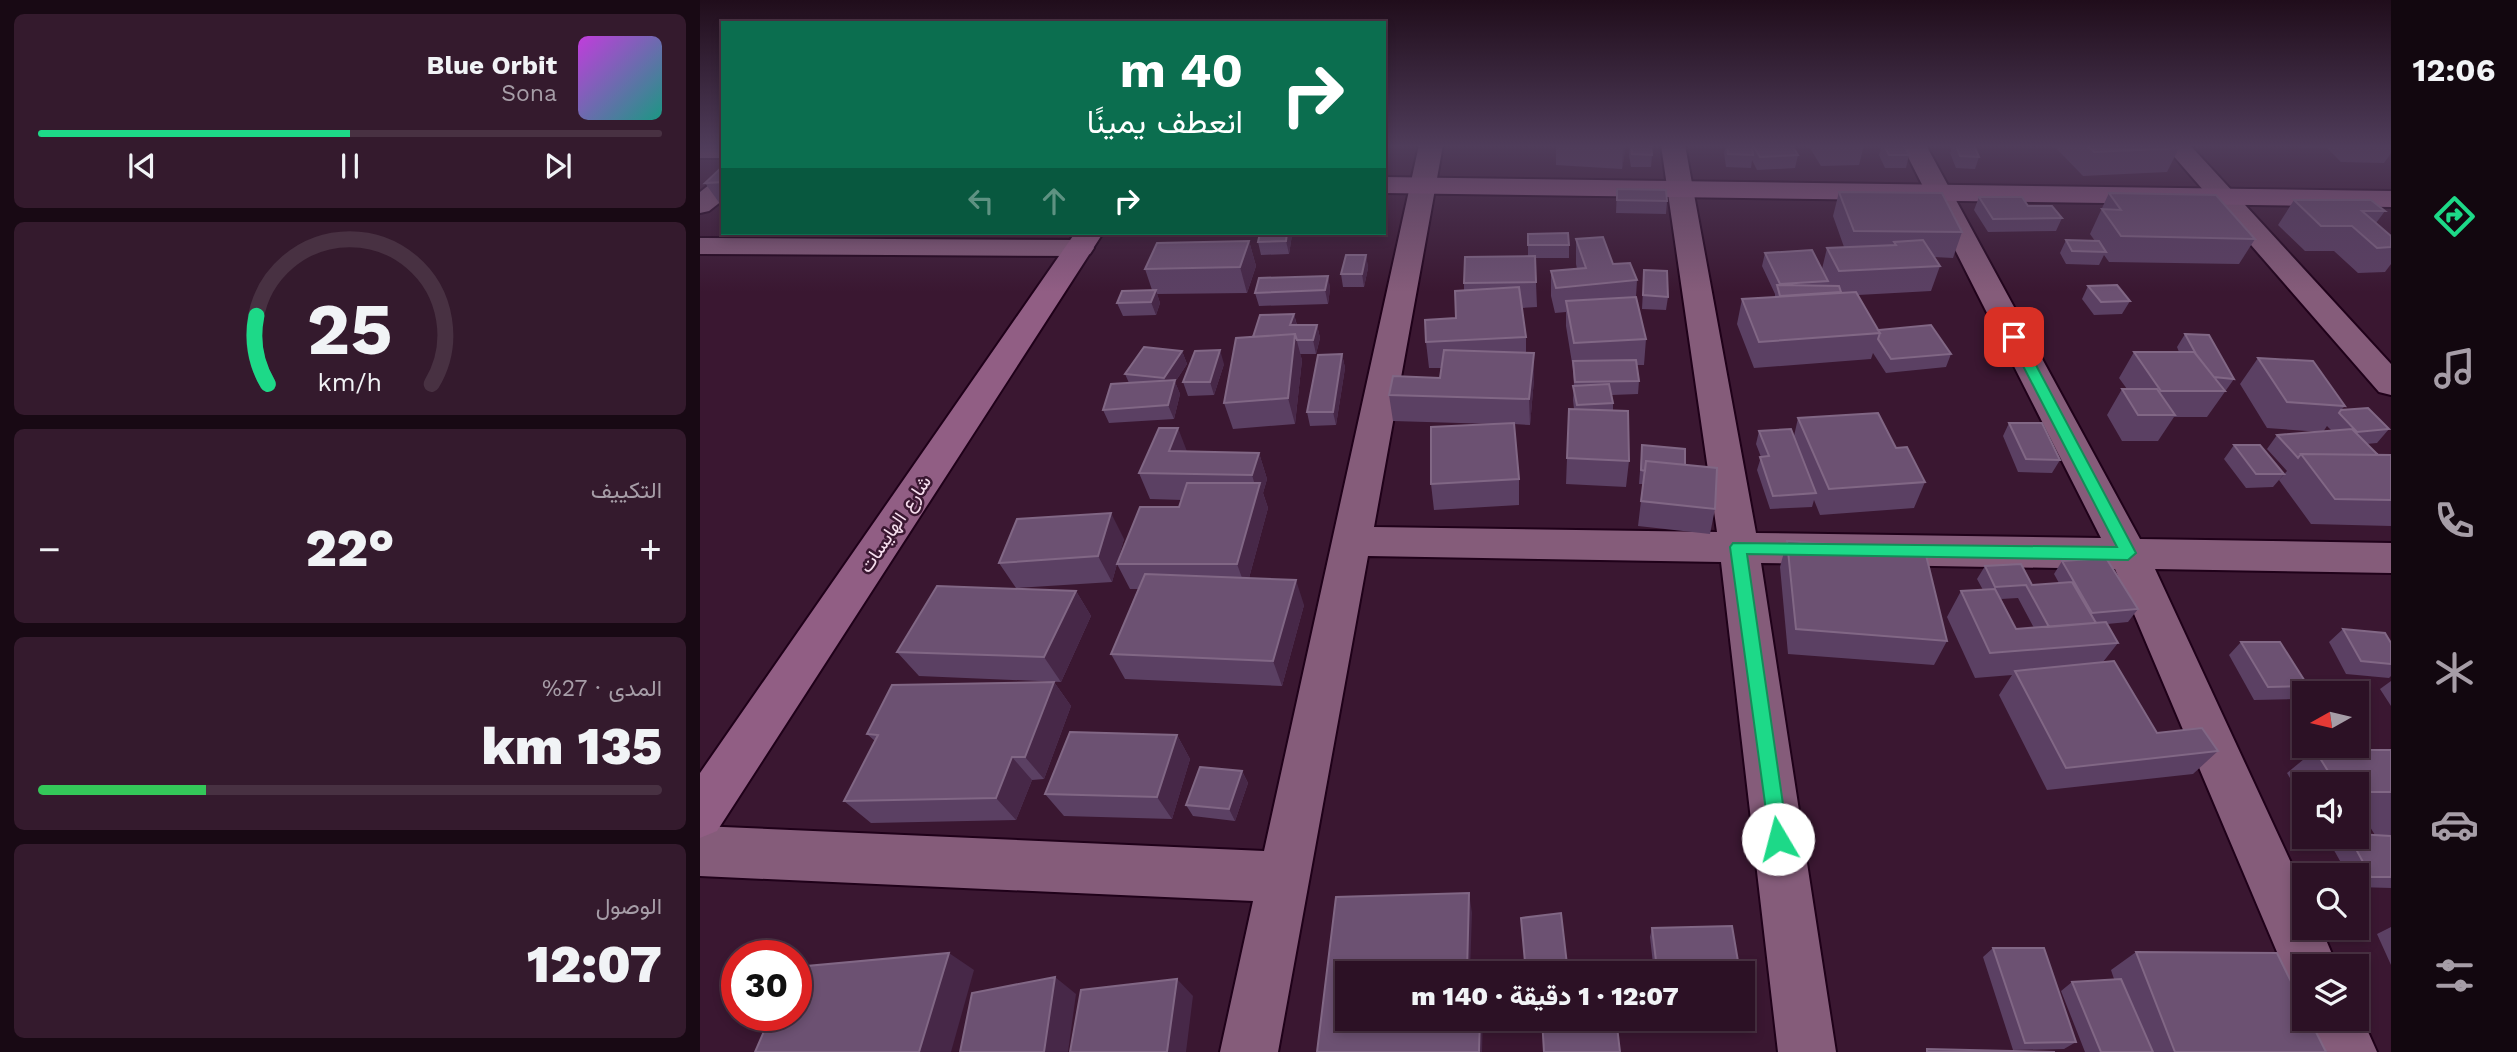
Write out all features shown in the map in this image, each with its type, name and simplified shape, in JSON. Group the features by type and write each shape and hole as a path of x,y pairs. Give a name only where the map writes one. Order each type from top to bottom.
{"street":[{"path":"700,205 714,194"},
{"path":"1249,1052 1351,541 1402,194"},
{"path":"1680,194 1738,547 1807,1052"},
{"path":"1939,194 2128,553 2305,954"},
{"path":"2016,194 2391,199"},
{"path":"2220,194 2391,384"},
{"path":"700,246 1085,241"},
{"name":"شارع الهايسات","path":"700,815 1085,241"},
{"path":"1351,541 2391,558"},
{"path":"700,851 1286,877"},
{"path":"2339,1031 2348,1052"}],"building":[{"path":"1617,194 1666,194 1667,201 1617,200"},
{"path":"1840,194 1943,194 1962,232 1854,231"},
{"path":"2110,194 2216,195 2255,239 2121,236 2102,209 2121,210"},
{"path":"1979,197 2022,197 2028,206 2052,206 2062,218 1993,219"},
{"path":"2294,200 2371,200 2385,211 2362,211 2391,236 2391,247 2377,248 2352,226 2321,226"},
{"path":"1568,233 1569,245 1528,245 1528,234"},
{"path":"1260,235 1287,235 1286,241 1258,242"},
{"path":"1603,237 1613,264 1630,263 1637,280 1556,288 1551,271 1586,268 1576,239"},
{"path":"1923,240 1940,266 1839,271 1827,248 1896,245 1894,242"},
{"path":"2066,240 2099,241 2106,252 2072,251"},
{"path":"1249,241 1240,267 1145,269 1157,243"},
{"path":"1812,250 1828,281 1780,284 1765,253"},
{"path":"1346,255 1366,255 1362,274 1341,274"},
{"path":"1535,256 1536,282 1464,283 1465,257"},
{"path":"1644,270 1667,271 1668,297 1643,295"},
{"path":"1328,276 1325,290 1255,293 1259,278"},
{"path":"1777,285 1839,286 1841,292 1780,296"},
{"path":"2117,285 2130,301 2101,302 2088,286"},
{"path":"1519,287 1526,337 1426,342 1425,320 1456,318 1455,291"},
{"path":"1156,290 1151,302 1117,303 1122,291"},
{"path":"1856,292 1880,333 1759,342 1742,299"},
{"path":"1636,297 1646,339 1574,343 1566,301"},
{"path":"1294,314 1290,325 1317,325 1313,340 1297,340 1295,334 1253,337 1260,315"},
{"path":"1931,325 1951,354 1891,359 1878,339 1878,330"},
{"path":"1295,334 1288,398 1224,403 1236,338"},
{"path":"2185,334 2209,335 2234,379 2214,377"},
{"path":"1144,347 1182,351 1164,378 1125,374"},
{"path":"1220,350 1210,382 1183,382 1195,351"},
{"path":"1444,350 1534,353 1529,399 1389,395 1393,376 1440,378"},
{"path":"2134,352 2194,352 2225,391 2161,391"},
{"path":"1342,354 1333,412 1307,412 1318,355"},
{"path":"2258,358 2313,361 2345,406 2287,402"},
{"path":"1636,360 1639,381 1575,382 1573,361"},
{"path":"1175,380 1168,405 1103,410 1111,384"},
{"path":"1609,384 1613,403 1577,405 1573,386"},
{"path":"2122,389 2157,389 2175,415 2138,415"},
{"path":"2368,408 2389,429 2357,432 2339,413 2341,410"},
{"path":"1569,409 1628,411 1629,461 1567,458"},
{"path":"1878,413 1896,448 1907,447 1925,482 1829,489 1798,418"},
{"path":"1514,423 1519,479 1431,484 1431,427"},
{"path":"2009,423 2042,423 2060,460 2026,459"},
{"path":"1159,428 1178,428 1169,451 1259,453 1252,475 1139,473"},
{"path":"1791,429 1816,493 1773,496 1760,457 1769,456 1759,431"},
{"path":"2352,429 2378,455 2301,454 2298,458 2277,435"},
{"path":"1642,445 1685,449 1685,465 1646,461 1645,471 1641,470"},
{"path":"2234,445 2260,445 2284,474 2256,474"},
{"path":"2301,454 2391,455 2391,500 2335,499"},
{"path":"1646,461 1717,468 1715,509 1641,501"},
{"path":"1187,483 1260,483 1237,564 1117,564 1140,507 1179,507"},
{"path":"1111,513 1098,556 999,563 1017,519"},
{"path":"1787,541 1925,551 1947,641 1796,629"},
{"path":"2106,558 2138,609 2092,613 2062,561"},
{"path":"2021,564 2032,585 2072,582 2096,623 2049,627 2026,585 1995,587 1985,566"},
{"path":"1145,574 1296,580 1273,661 1111,654"},
{"path":"937,586 1076,591 1044,657 897,652"},
{"path":"1995,589 2016,629 2106,622 2118,643 1990,653 1961,591"},
{"path":"2343,629 2385,633 2391,643 2391,664 2361,661"},
{"path":"2241,642 2280,642 2305,681 2292,681 2292,686 2268,687"},
{"path":"2114,661 2157,733 2202,728 2218,751 2066,768 2015,671"},
{"path":"1054,682 1025,757 1012,757 996,798 844,801 878,735 867,734 892,685"},
{"path":"1070,732 1177,735 1157,797 1045,794"},
{"path":"2370,750 2391,750 2391,792 2369,792 2369,772 2329,772 2320,758 2370,758"},
{"path":"1200,767 1242,771 1229,809 1186,805"},
{"path":"2369,835 2391,836 2391,877 2371,877 2369,863 2363,863 2356,849 2369,849"},
{"path":"1469,893 1467,961 1335,961 1335,1031 1480,1031 1479,1052 1317,1052 1336,897"},
{"path":"1561,913 1567,961 1525,961 1521,918"},
{"path":"1732,926 1738,961 1656,961 1652,928"},
{"path":"1993,948 2044,948 2076,1042 2025,1043"},
{"path":"2136,952 2277,953 2292,984 2292,1031 2316,1031 2326,1052 2175,1052"},
{"path":"949,953 919,1052 755,1052 764,1031 812,1031 812,966"},
{"path":"1055,977 1044,1052 960,1052 972,993"},
{"path":"1177,979 1167,1052 1070,1052 1081,990"},
{"path":"2121,979 2153,1052 2101,1052 2072,982"},
{"path":"1543,1031 1618,1031 1620,1052 1544,1052"},
{"path":"1927,1049 2055,1052 1927,1052"}],"route":[{"path":"1778,839 1738,547 2128,553 2014,337"}]}
